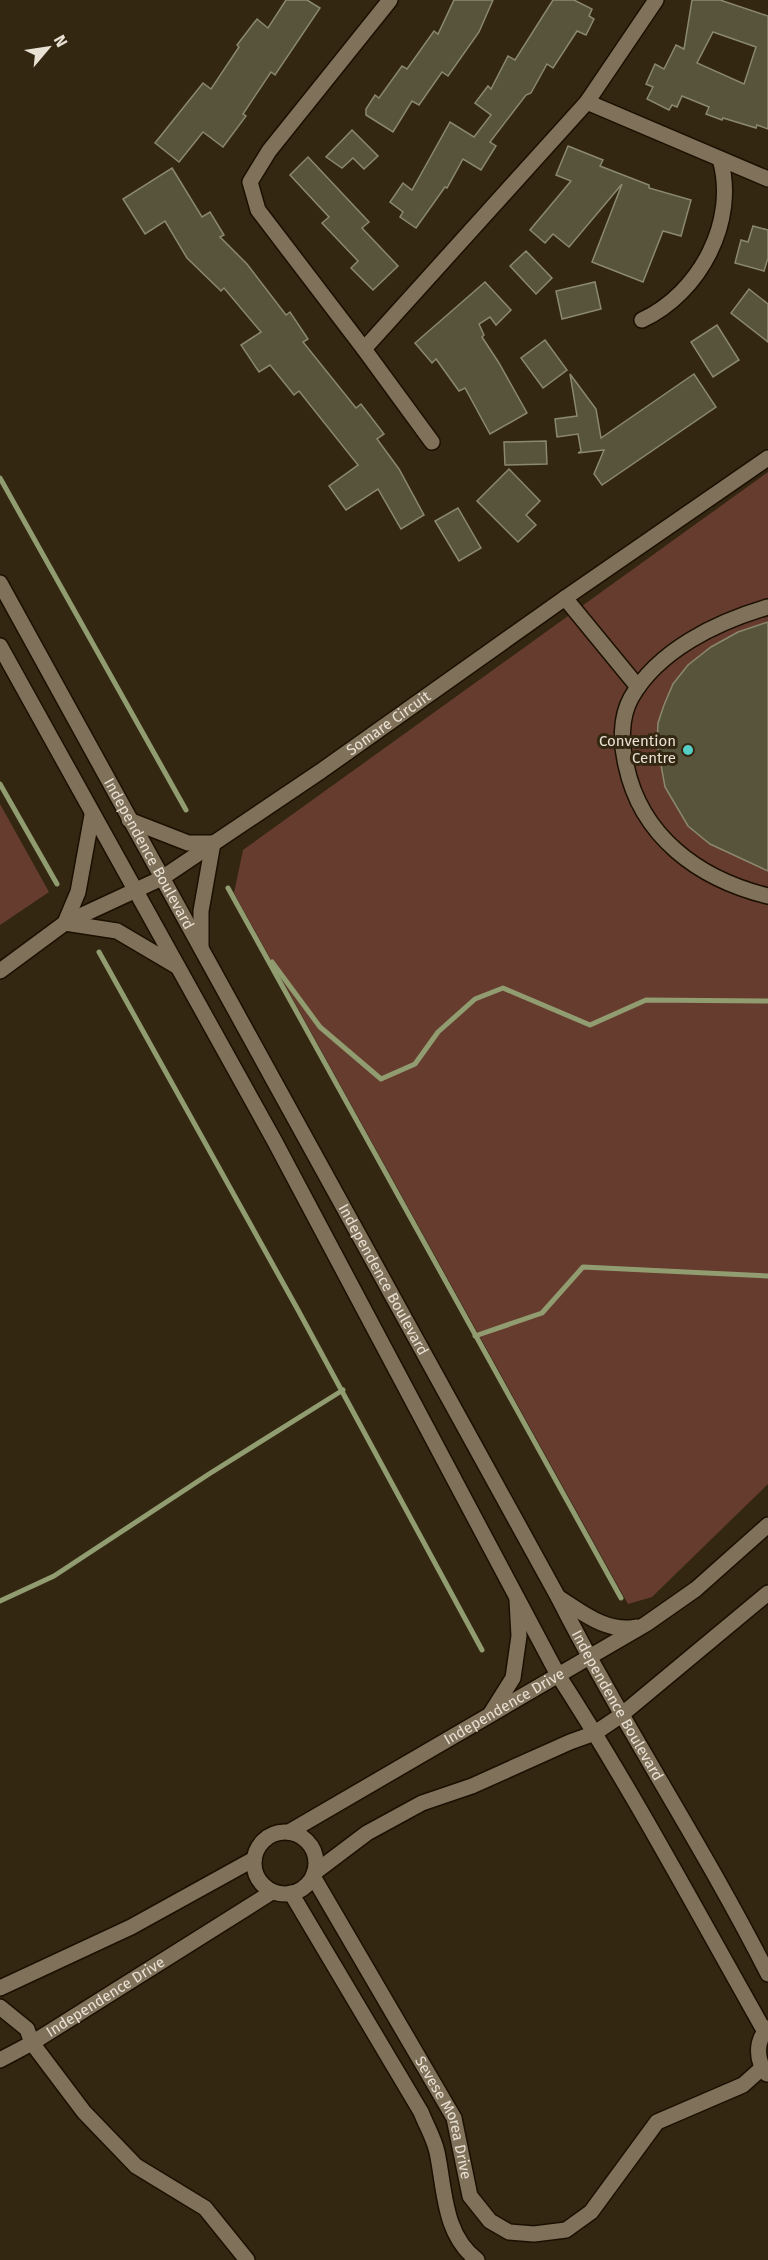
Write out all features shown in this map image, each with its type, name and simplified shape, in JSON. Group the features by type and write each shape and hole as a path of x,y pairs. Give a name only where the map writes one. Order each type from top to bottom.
{"street":[{"path":"390,0 269,151 250,182 258,210 432,442"},
{"path":"364,349 587,102 656,0"},
{"path":"587,102 768,179"},
{"path":"642,320 663,310 679,295 710,255 726,202 726,180 720,159"},
{"name":"Somare Circuit","path":"0,971 65,923 162,878 321,771 768,458"},
{"name":"Independence Boulevard","path":"0,584 558,1597 620,1716 728,1895 768,1974"},
{"path":"565,598 638,687"},
{"path":"768,607 719,624 676,650 638,687 629,701 622,724 623,755 630,787 653,829 675,852 712,874 768,896"},
{"name":"Independence Boulevard","path":"0,646 280,1151 558,1675 596,1733 766,2030"},
{"path":"92,815 78,892 65,923 117,931 178,967"},
{"path":"129,820 188,843 213,843 201,911 201,950"},
{"name":"Independence Drive","path":"0,1988 131,1927 254,1859 260,1844 266,1838 273,1834 289,1832 646,1624 696,1589 768,1525"},
{"path":"738,1551 768,1535"},
{"path":"489,1716 513,1678 519,1636 516,1592"},
{"path":"254,1859 258,1878 272,1892 291,1893 367,1833 422,1803 472,1786 596,1733 620,1716 768,1593"},
{"path":"558,1597 601,1624 622,1629 646,1624"},
{"path":"289,1832 305,1840 311,1848 315,1857 314,1875"},
{"name":"Sevese Morea Drive","path":"314,1875 454,2118 470,2196 490,2221 509,2232 534,2234 566,2230 591,2212 657,2122 744,2085 765,2072"},
{"name":"Independence Drive","path":"0,2060 32,2043 272,1892"},
{"name":"Sevese Morea Drive","path":"291,1893 421,2112 437,2150 445,2208 466,2252 477,2260"},
{"path":"0,2007 27,2030 32,2043 84,2112 136,2166 205,2208 247,2260"},
{"path":"765,2072 758,2050 766,2030"}],"shaded area":[{"path":"768,472 768,1484 652,1597 628,1604 234,893 243,850"},
{"path":"0,804 49,892 0,925"}],"building":[{"path":"286,0 307,0 320,8 275,75 271,72 243,114 246,116 223,147 203,132 179,162 155,143 203,83 211,89 239,47 237,45 257,19 268,28"},
{"path":"454,0 493,0 479,32 448,76 442,72 419,105 412,101 393,132 366,115 366,109 375,95 379,98 402,66 407,69 434,31 438,34"},
{"path":"553,0 574,0 592,9 589,16 594,19 586,35 577,31 553,68 547,64 531,93 526,95 490,142 496,146 481,170 463,159 447,188 445,187 416,228 400,217 403,212 390,202 403,183 412,190 450,122 474,137 491,115 475,103 488,86 491,89 508,56 515,60"},
{"path":"692,0 720,0 768,16 768,129 757,125 756,128 723,118 722,120 706,114 709,107 682,96 677,107 672,105 669,110 647,99 653,87 646,84 655,64 664,69 676,45 684,49","holes":["713,32 756,47 744,84 697,63"]},
{"path":"352,130 378,156 364,169 353,158 342,168 326,157"},
{"path":"568,146 603,160 600,166 649,185 649,188 691,200 681,236 663,231 643,282 592,262 622,184 569,247 553,234 545,243 530,230 571,181 556,175"},
{"path":"308,157 369,222 362,228 398,266 373,290 351,268 358,261 322,223 329,217 290,175"},
{"path":"172,168 202,217 210,212 224,235 220,237 247,264 286,315 290,312 308,339 303,342 356,408 361,404 384,434 377,439 399,469 424,515 401,529 378,489 346,510 329,486 358,465 299,391 294,395 270,365 259,372 241,345 261,332 224,288 221,291 187,258 165,221 145,234 123,199"},
{"path":"753,226 768,230 768,258 764,271 735,263 741,240 748,242"},
{"path":"526,251 552,278 536,294 510,266"},
{"path":"485,282 511,310 496,325 490,317 479,324 484,335 482,337 527,413 490,434 465,388 459,391 436,359 432,363 415,343"},
{"path":"595,282 601,309 562,319 556,291"},
{"path":"749,289 768,304 768,342 731,313"},
{"path":"717,325 739,360 713,377 691,342"},
{"path":"545,340 567,370 543,388 521,358"},
{"path":"570,374 596,409 601,438 694,374 716,407 602,485 594,474 604,450 578,453 581,451 578,434 557,437 555,419 577,416"},
{"path":"546,441 547,464 505,465 504,442"},
{"path":"509,469 540,501 526,515 536,525 518,542 477,501"},
{"path":"458,508 481,548 459,561 435,521"},
{"path":"768,622 768,871 710,844 688,826 665,787 657,743 658,723 664,705 673,684 688,665 711,647 738,632"}],"waterway":[{"path":"0,478 186,810"},
{"path":"0,784 57,884"},
{"path":"228,888 621,1598"},
{"path":"99,952 298,1310 482,1650"},
{"path":"272,962 320,1027 381,1079 415,1064 438,1032 475,999 503,988 590,1025 646,1000 768,1001"},
{"path":"475,1336 542,1313 583,1267 768,1276"},
{"path":"0,1601 54,1576 209,1474 343,1390"}],"place":[{"name":"Convention Centre","path":"688,750"}]}
